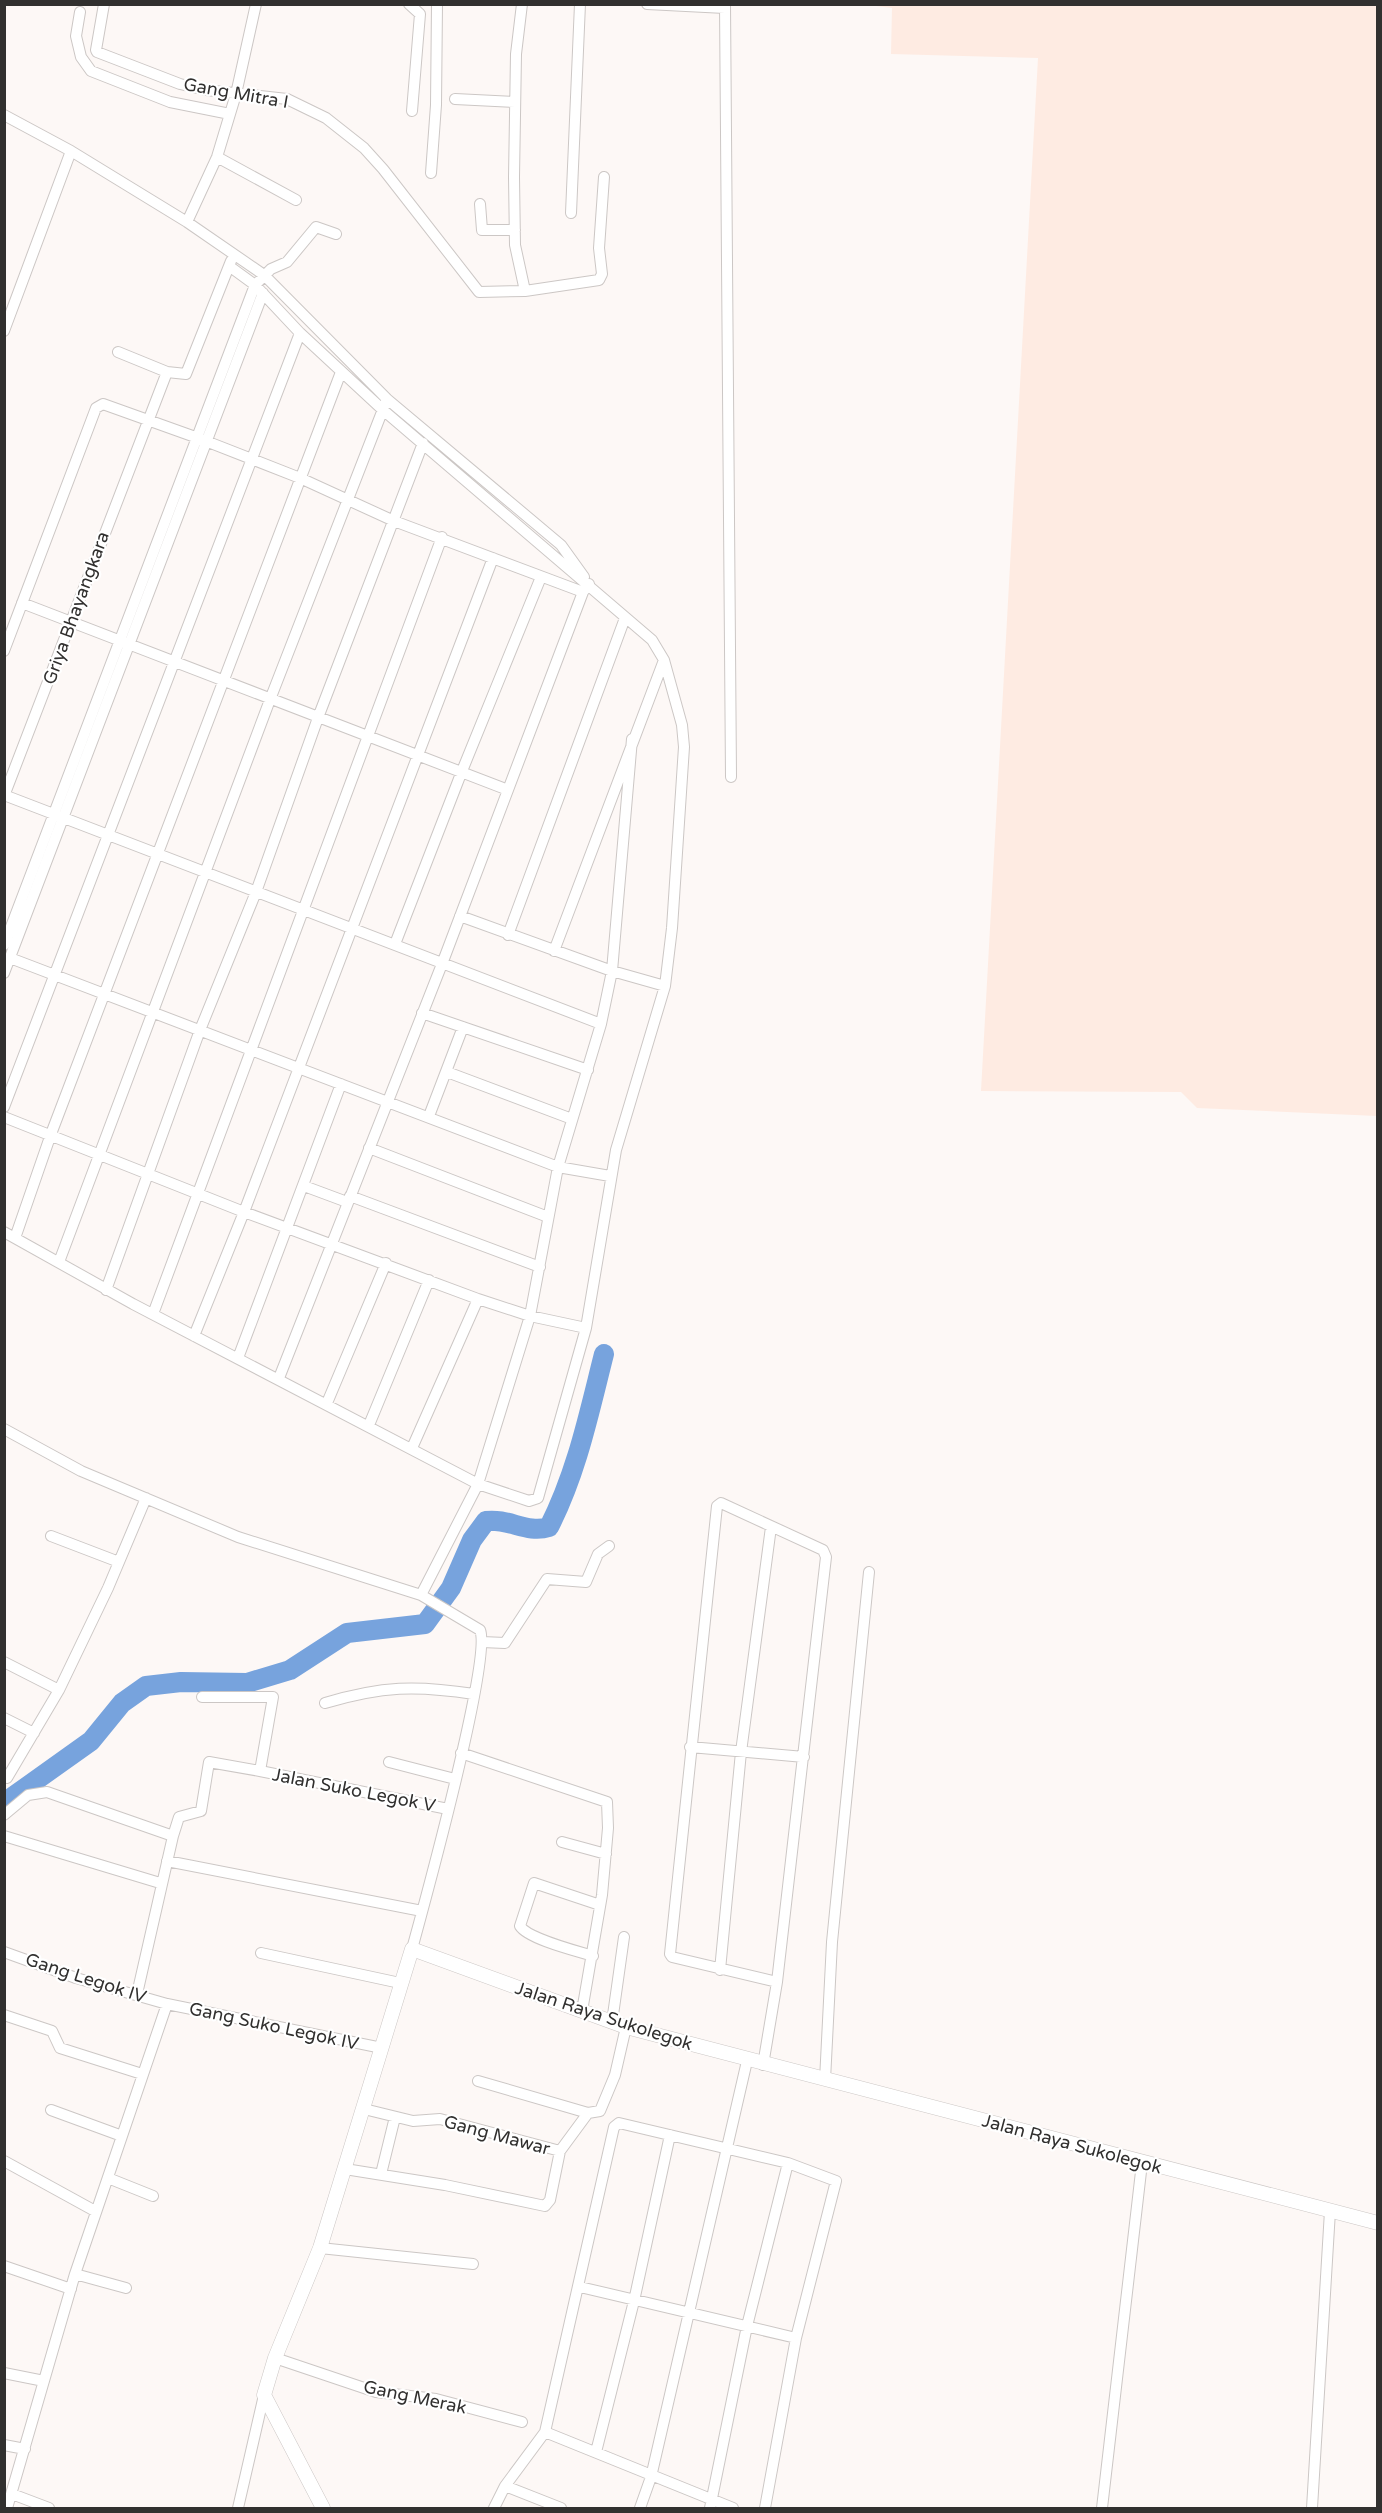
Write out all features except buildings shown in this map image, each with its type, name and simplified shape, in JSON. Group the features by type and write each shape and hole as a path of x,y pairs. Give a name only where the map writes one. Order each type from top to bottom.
{"street":[{"name":"Gang Mitra I","path":"104,4 96,50 98,52 180,84 206,90 287,99 326,118 364,148 384,169 475,290 525,291"},
{"path":"187,222 217,156 231,113 256,4"},
{"path":"409,4 420,14 412,111"},
{"path":"431,173 436,105 437,4"},
{"path":"522,4 516,54 515,245 525,291 595,281 602,277 599,248 604,177"},
{"path":"571,213 580,4"},
{"path":"647,4 725,6 731,777"},
{"path":"80,12 76,36 81,57 91,71 170,102 231,113"},
{"path":"455,99 515,102"},
{"path":"4,115 71,151 187,222 264,275 387,399 561,545 588,587"},
{"path":"4,331 71,151"},
{"path":"217,156 296,200"},
{"path":"480,204 482,230 515,230"},
{"path":"4,973 45,854 264,275 287,262 316,227 336,234"},
{"path":"118,352 167,372 182,375 189,371 234,254"},
{"path":"4,1232 106,1290 327,1403 478,1484 529,1501 536,1500 586,1328 610,1176 665,986 672,928 684,747 682,725 664,660 652,640 383,410 300,333 259,289 229,266"},
{"path":"4,1107 300,333"},
{"name":"Griya Bhayangkara","path":"5,795 147,419 167,372"},
{"path":"15,1238 51,1134 341,372"},
{"path":"59,1262 207,873 271,697 387,399"},
{"path":"4,651 96,408 105,404 300,478 394,521 442,537 541,578 588,587"},
{"path":"106,1290 200,1030 256,892 319,715 423,443"},
{"path":"153,1314 196,1192 442,537"},
{"path":"194,1336 244,1212 493,558"},
{"path":"395,944 462,771 541,578"},
{"path":"279,1378 588,587"},
{"path":"22,603 224,678 508,790"},
{"path":"508,935 625,618"},
{"path":"554,951 632,739 664,660"},
{"path":"421,1595 478,1484 530,1316 558,1167 601,1024 612,971 632,739"},
{"path":"5,795 158,851 207,873 304,908 352,929 601,1024"},
{"path":"4,945 45,854"},
{"path":"460,916 612,971 665,986"},
{"path":"10,958 200,1030 250,1052 429,1116 558,1167 610,1176"},
{"path":"422,1012 588,1070"},
{"path":"429,1116 463,1027"},
{"path":"447,1072 572,1119"},
{"path":"238,1358 341,1084"},
{"path":"4,1117 101,1153 147,1174 244,1212 478,1299 530,1316 586,1328"},
{"path":"369,1148 548,1217"},
{"path":"304,1186 349,1199 540,1267"},
{"path":"327,1403 386,1263"},
{"path":"369,1425 429,1280"},
{"path":"412,1448 478,1299"},
{"path":"4,1429 81,1471 238,1537 421,1595 476,1627 482,1634 483,1642 474,1694 461,1753 412,1949 320,2248 275,2358 264,2395 238,2508"},
{"path":"7,1778 59,1690 119,1562 146,1498"},
{"path":"764,2065 777,1982 826,1557 823,1550 721,1503 717,1506 670,1954 672,1957 720,1970 777,1982"},
{"path":"720,1970 741,1752 771,1527"},
{"path":"51,1536 119,1562"},
{"path":"483,1642 505,1643 547,1579 586,1582 597,1554 609,1546"},
{"path":"825,2080 832,1942 869,1572"},
{"path":"4,1662 59,1690"},
{"path":"326,1703 357,1694 410,1686 474,1694"},
{"name":"Jalan Suko Legok V","path":"201,1697 273,1697 261,1771"},
{"path":"4,1718 34,1733"},
{"path":"690,1747 804,1757"},
{"path":"461,1753 605,1800 608,1806 606,1854 600,1905 582,2011"},
{"name":"Jalan Suko Legok V","path":"173,1836 179,1817 201,1811 209,1762 448,1809"},
{"path":"389,1762 455,1779"},
{"path":"4,1815 28,1795 47,1792 173,1836 160,1883 137,1994"},
{"path":"4,1836 160,1883"},
{"path":"562,1842 606,1854"},
{"path":"167,1861 422,1911"},
{"path":"593,1956 543,1939 522,1930 520,1926 534,1883 600,1905"},
{"path":"612,2022 624,1937"},
{"name":"Jalan Raya Sukolegok","path":"412,1949 626,2027 747,2061 1377,2223"},
{"name":"Gang Legok IV","path":"4,1952 76,1978 167,2004"},
{"path":"261,1953 400,1983"},
{"path":"7,2508 12,2494 10,2481 25,2449 95,2211 167,2004"},
{"name":"Gang Suko Legok IV","path":"167,2004 382,2048"},
{"path":"4,2015 52,2031 60,2048 142,2074"},
{"path":"478,2081 588,2113 600,2111 606,2100 626,2027"},
{"path":"640,2508 651,2477 747,2061"},
{"name":"Gang Mawar","path":"364,2109 413,2121 440,2119 560,2151"},
{"path":"51,2110 122,2136"},
{"path":"345,2169 541,2206 550,2200 560,2151 588,2113"},
{"path":"381,2174 395,2117"},
{"path":"494,2508 505,2486 545,2432 580,2287 614,2127 619,2123 788,2163 834,2178 836,2183 796,2338 765,2508"},
{"path":"596,2452 634,2301 670,2135"},
{"path":"4,2162 95,2211"},
{"path":"712,2505 747,2326 788,2163"},
{"path":"1102,2508 1142,2163"},
{"path":"108,2178 153,2196"},
{"path":"1312,2508 1330,2211"},
{"path":"320,2248 473,2264"},
{"path":"4,2266 71,2289"},
{"path":"75,2274 126,2288"},
{"path":"580,2287 796,2338"},
{"name":"Gang Merak","path":"275,2358 376,2392 436,2399 522,2422"},
{"path":"4,2373 44,2381"},
{"path":"264,2395 323,2508"},
{"path":"545,2432 596,2452 712,2505 733,2508"},
{"path":"4,2445 25,2449"},
{"path":"505,2486 561,2508"},
{"path":"12,2494 49,2508"}],"shaded area":[{"path":"868,5 1377,5 1377,1116 1197,1108 1181,1092 981,1091 1038,58 891,54 892,8"}],"waterway":[{"path":"4,1803 91,1741 122,1703 146,1686 181,1682 247,1683 290,1670 347,1633 425,1624 451,1588 472,1540 486,1521 533,1529 549,1527 575,1464 604,1354"}]}
